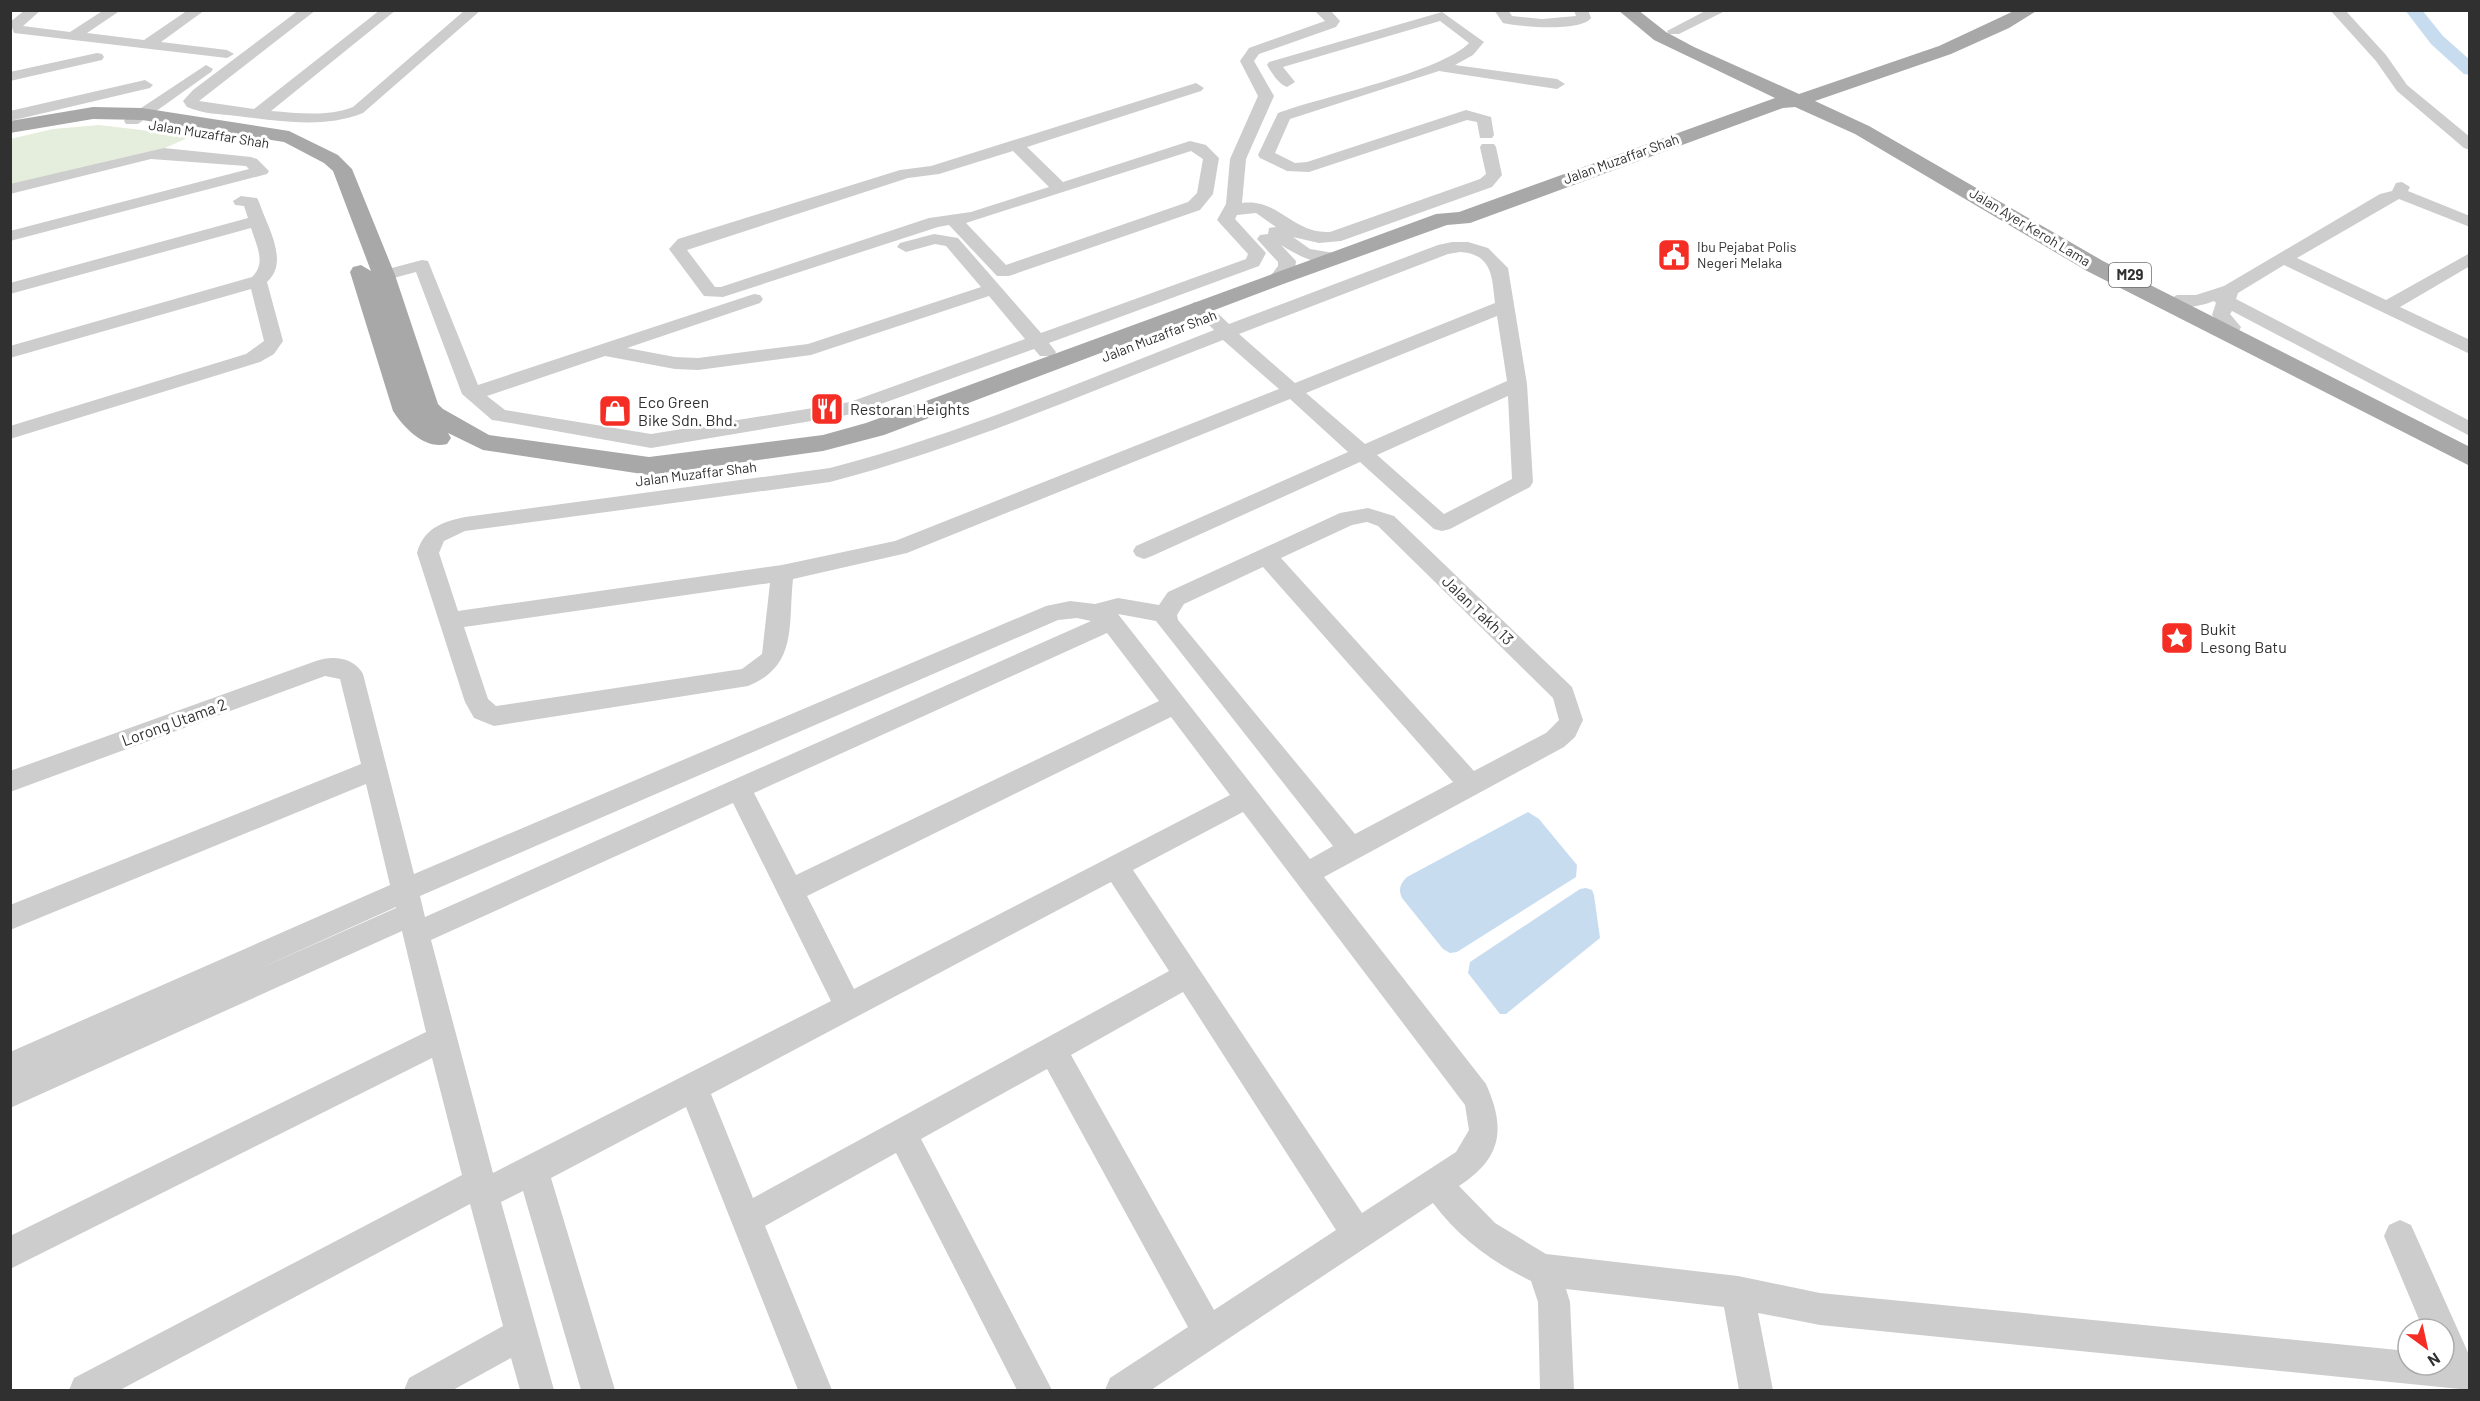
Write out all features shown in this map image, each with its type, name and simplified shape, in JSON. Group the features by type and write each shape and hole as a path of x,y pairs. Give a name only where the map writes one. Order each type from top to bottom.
{"main road":[{"name":"Jalan Ayer Keroh Lama","path":"1626,10 1660,36 1921,153 2043,228 2177,300 2469,449"},
{"name":"Jalan Ayer Keroh Lama","path":"1645,10 1674,31 1745,73"},
{"name":"Jalan Muzaffar Shah","path":"10,127 93,113 137,118 275,144 314,164 326,175 374,278 426,406 434,415 483,442 649,466 823,443 875,429 1055,360 1212,318 1278,278 1444,219 1462,218 1793,97 1950,49 2030,10"},
{"path":"1745,73 1798,81 1841,82 1832,97 1848,120"},
{"path":"1745,73 1763,93 1760,103 1751,112"},
{"path":"1751,112 1796,108 1848,120"},
{"name":"Jalan Muzaffar Shah","path":"10,134 86,121 137,118"},
{"name":"Jalan Ayer Keroh Lama","path":"1848,120 2095,266 2469,458"},
{"name":"Jalan Muzaffar Shah","path":"374,278 405,411 412,421 455,448 468,453 618,481 641,482 795,462 876,444 1453,227 1462,218"}],"street":[{"path":"34,10 17,22 15,25 19,30 147,45 225,62"},
{"path":"73,36 114,10"},
{"path":"147,45 198,10"},
{"path":"287,10 225,62 191,101 192,104 201,108 329,119 353,113 474,10"},
{"path":"137,118 309,10"},
{"path":"259,113 389,10"},
{"path":"374,278 422,265 472,394 499,415 651,441 854,408 1253,262 1257,254 1227,223 1227,216 1236,207 1237,162 1266,96 1247,61 1254,51 1331,24 1333,21 1331,17 1321,10"},
{"path":"1501,10 1508,20 1542,22 1581,20 1584,18 1581,10"},
{"path":"1679,10 1695,21"},
{"path":"1674,31 1720,10"},
{"path":"2337,10 2381,58 2402,88 2469,145"},
{"path":"1236,207 1265,208 1290,229 1302,235 1335,237 1486,183 1494,175 1485,120 1474,115 1466,115 1318,165 1293,168 1266,155 1280,119 1289,114 1439,67 1468,54 1477,42 1447,18 1434,16 1274,65 1287,82"},
{"path":"10,77 57,59 97,57"},
{"path":"1439,67 1557,84"},
{"path":"10,116 145,85"},
{"path":"1196,88 933,171 895,176 684,243 678,249 710,292 716,293 935,222 973,217 1190,146 1200,148 1211,161 1237,162"},
{"path":"1248,133 1274,136"},
{"path":"1016,145 1060,189"},
{"path":"10,189 164,153 250,162 261,171 10,236"},
{"path":"953,219 1003,272 1194,206 1205,194 1211,161"},
{"path":"2177,300 2197,301 2224,295 2400,190 2469,222"},
{"path":"10,352 258,281 266,274 270,260 251,202 241,201"},
{"path":"1236,207 1297,250 1314,256 1334,258"},
{"path":"1236,207 1283,255 1287,267 1278,278"},
{"path":"10,289 257,221"},
{"path":"472,394 928,240 942,239 952,242 1055,360"},
{"path":"782,573 774,656 769,664 758,673 740,680 494,716 483,711 477,702 428,553 429,543 450,528 830,475 874,465 1212,318 1456,246 1477,249 1494,261 1499,268 1516,384 1523,482 1442,524 1212,318"},
{"path":"2386,308 2469,258"},
{"path":"2285,259 2469,348"},
{"path":"10,433 252,358 267,350 274,341 258,281"},
{"path":"603,350 675,363 698,364 812,349 992,289"},
{"path":"2224,295 2221,315 2232,327"},
{"path":"2224,295 2469,430"},
{"path":"451,621 782,573 877,554 922,540 1505,306"},
{"path":"1144,551 1516,384"},
{"name":"Jalan Takh 13","path":"1267,557 1348,518 1368,515 1386,520 1564,694 1571,720 1566,730 1555,740 1470,784"},
{"path":"1165,614 1176,598 1267,557 1470,784 1305,874"},
{"path":"10,1067 739,789 1104,617 1118,606 1165,614"},
{"path":"10,1094 412,912 1054,612 1084,608 1104,617 1476,1094 1484,1113 1485,1130 1479,1148 1467,1163 1122,1390"},
{"path":"1165,614 1168,623 1351,849"},
{"name":"Lorong Utama 2","path":"10,782 324,667 339,667 351,674 374,770"},
{"path":"790,891 1173,705"},
{"path":"10,918 374,770 482,1188 537,1390"},
{"path":"739,789 848,1005"},
{"path":"86,1390 482,1188 533,1171 1245,799"},
{"path":"1116,867 1358,1235"},
{"path":"747,1219 1188,975"},
{"path":"10,1253 443,1038"},
{"path":"1052,1050 1209,1333"},
{"path":"693,1087 815,1390"},
{"path":"902,1133 1035,1390"},
{"path":"533,1171 598,1390"},
{"path":"1437,1183 1473,1227 1519,1259 1544,1270 1738,1292 1820,1309 2463,1382 2456,1366"},
{"path":"2400,1236 2435,1317"},
{"path":"1544,1270 1554,1302 1557,1390"},
{"path":"1738,1292 1756,1390"},
{"path":"421,1390 521,1334"}],"green space":[{"path":"99,125 192,136 165,148 11,187 10,139 53,129"}],"water":[{"path":"1528,812 1539,819 1577,865 1576,877 1457,952 1450,953 1443,949 1402,898 1400,887 1403,882 1407,877"},
{"path":"1580,889 1592,890 1594,895 1600,938 1506,1014 1500,1014 1468,973 1470,962"}],"waterway":[{"path":"2413,10 2437,40 2470,70"}],"place":[{"name":"Ibu Pejabat Polis Negeri Melaka","path":"1674,255"},
{"name":"Restoran Heights","path":"827,409"},
{"name":"Eco Green Bike Sdn. Bhd.","path":"615,411"},
{"name":"Bukit Lesong Batu","path":"2177,638"}]}
